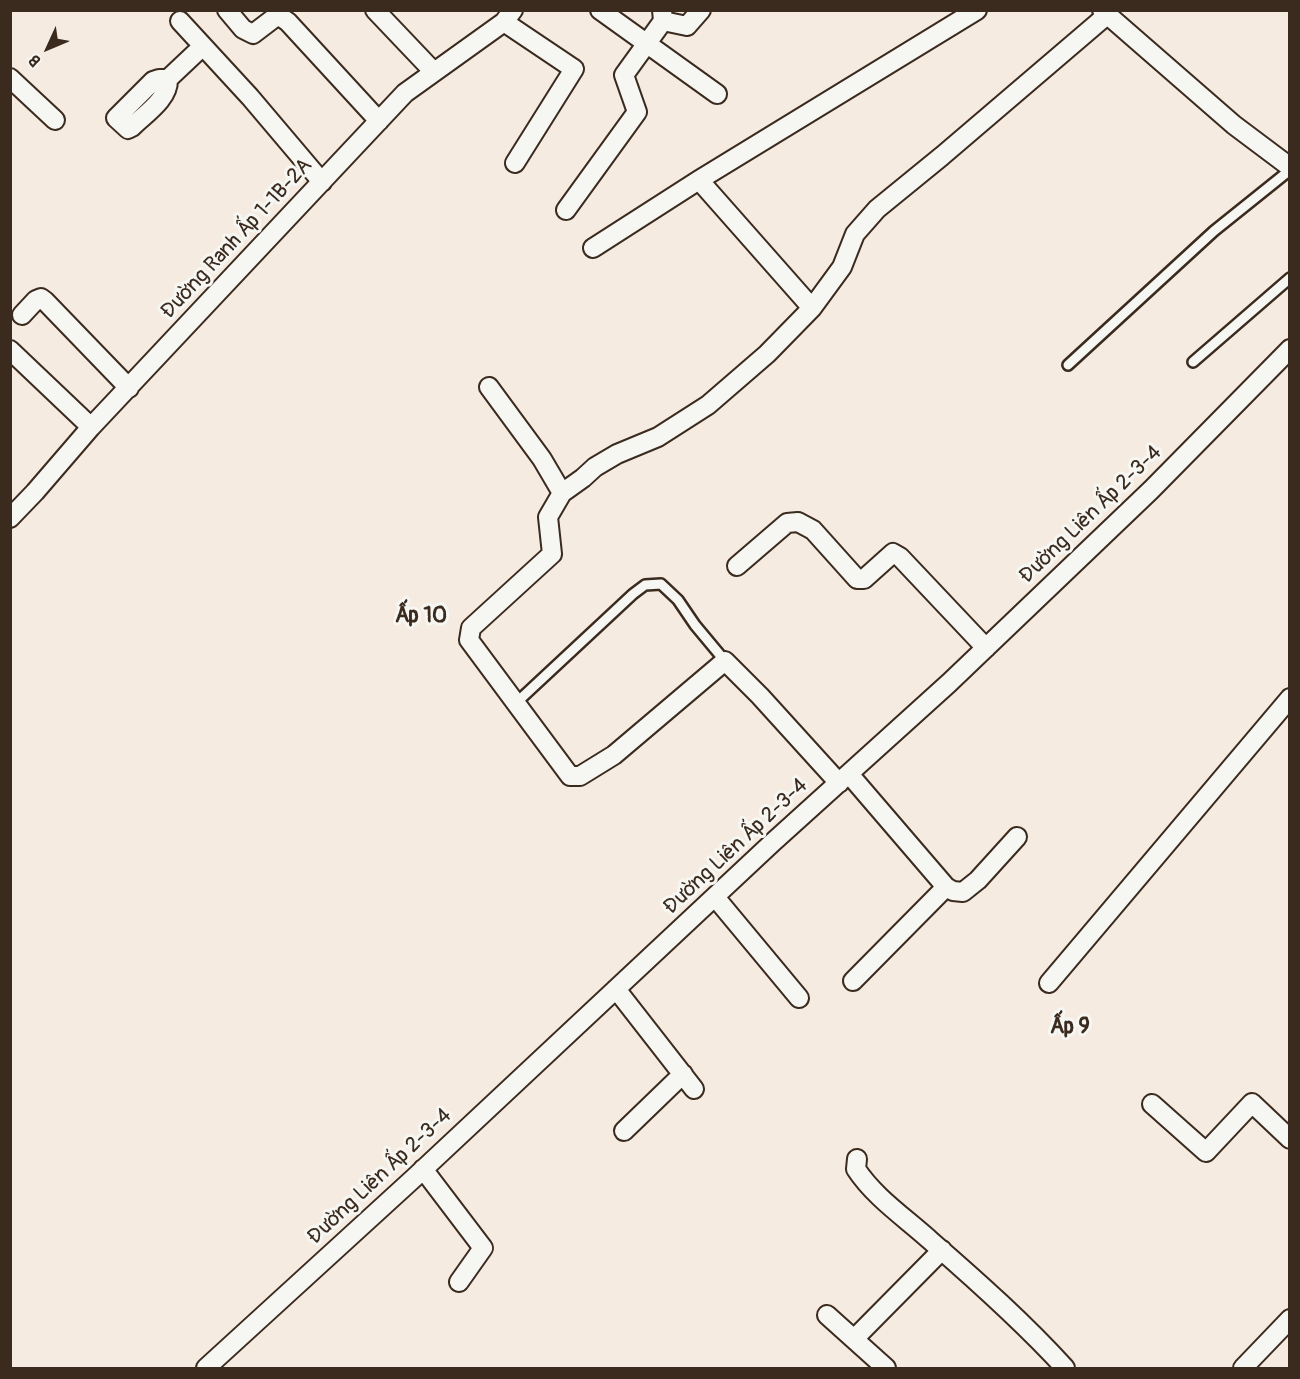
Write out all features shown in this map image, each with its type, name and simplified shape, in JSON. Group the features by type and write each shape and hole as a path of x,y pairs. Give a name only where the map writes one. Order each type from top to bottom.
{"street":[{"path":"227,10 243,29 254,34 281,13 379,121"},
{"path":"375,10 433,71"},
{"path":"600,10 717,94"},
{"path":"566,210 637,112 624,75 647,44 662,16 687,26 701,10"},
{"path":"593,248 699,180 977,10"},
{"path":"1017,837 978,880 963,892 953,891 946,887 844,778 724,661 614,755 580,776 570,776 469,640 471,628 552,554 548,517 562,493 595,467 617,454 658,437 708,405 767,354 812,308 842,267 855,234 876,209 942,156 1104,13 1234,125 1290,168"},
{"path":"508,16 574,69 515,163"},
{"name":"Đường Ranh Ấp 1-1B-2A","path":"10,518 405,93 508,16"},
{"path":"180,21 250,97 322,182"},
{"path":"168,79 203,46"},
{"path":"10,78 55,120"},
{"path":"699,180 812,308"},
{"path":"22,315 36,300 41,298 129,388"},
{"name":"Đường Liên Ấp 2-3-4","path":"206,1368 986,648 1149,492 1290,349"},
{"path":"10,350 92,428"},
{"path":"489,387 542,459 562,493"},
{"path":"737,566 787,523 798,522 813,530 857,579 864,579 893,553 900,556 986,648"},
{"path":"1048,983 1290,698"},
{"path":"853,981 946,887"},
{"path":"715,897 799,998"},
{"path":"616,989 688,1082 624,1131"},
{"path":"1152,1104 1206,1152 1252,1103 1290,1139"},
{"path":"856,1159 856,1169 862,1177 1047,1348 1065,1368"},
{"path":"423,1169 483,1248 459,1282"},
{"path":"854,1339 942,1250"},
{"path":"827,1315 886,1368"},
{"path":"1244,1368 1290,1319"}],"lane":[{"path":"1068,365 1214,231 1290,168"},
{"path":"1193,362 1290,278"},
{"path":"516,703 633,594 650,584 661,584 678,600 724,661"}],"district":[{"name":"Ấp 10","path":"421,616"},
{"name":"Ấp 9","path":"1070,1027"}]}
